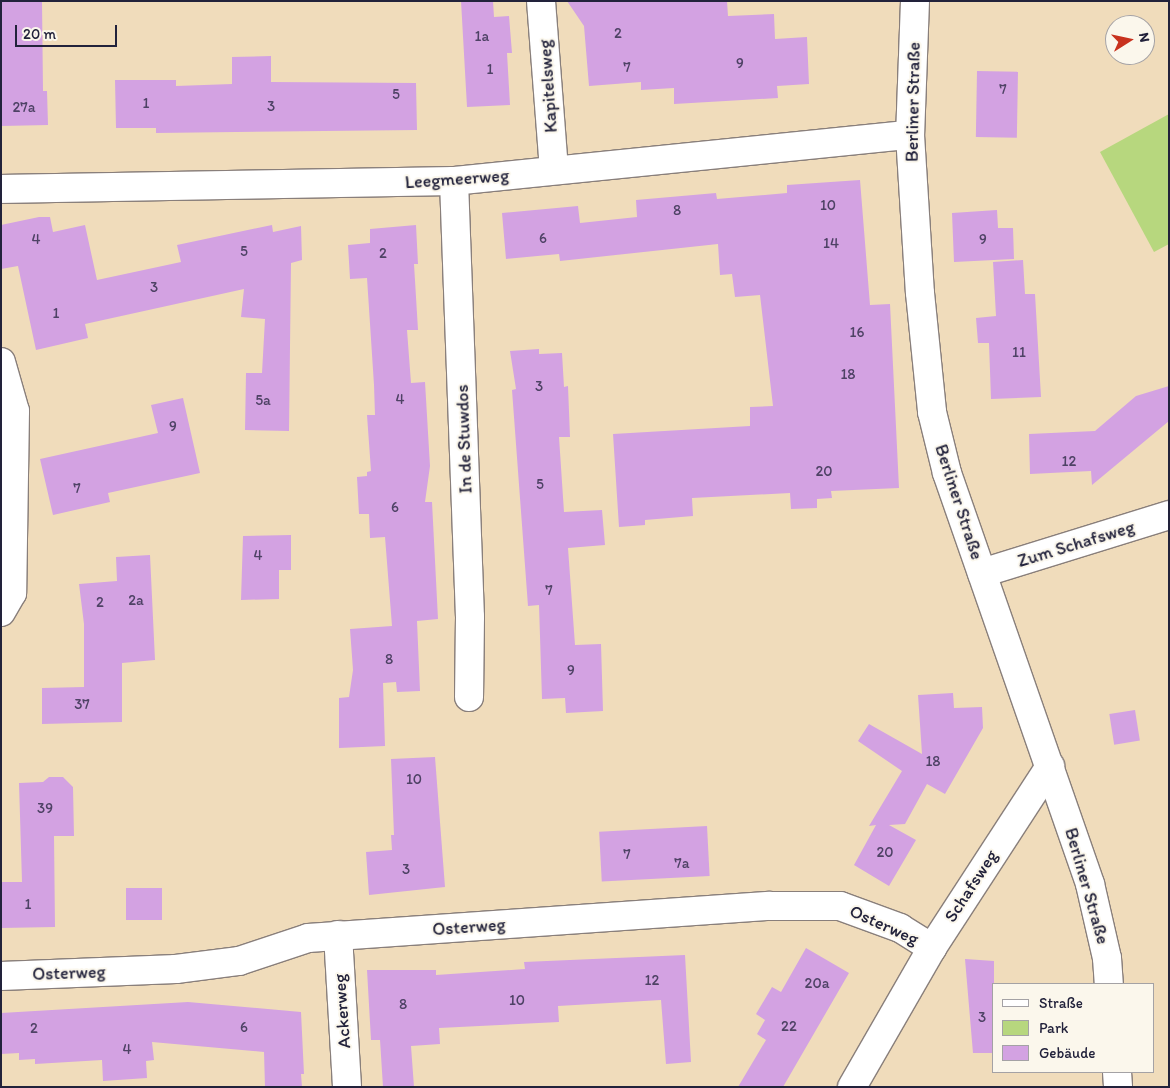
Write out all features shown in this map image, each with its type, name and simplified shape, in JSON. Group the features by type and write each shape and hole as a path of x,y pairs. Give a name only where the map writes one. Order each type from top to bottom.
{"street":[{"name":"Kapitelsweg","path":"541,1 554,170"},
{"name":"Berliner Straße","path":"914,1 910,135 920,293 932,412 947,473 1090,884 1107,958 1109,983"},
{"name":"Leegmeerweg","path":"1,188 454,181 910,135"},
{"name":"In de Stuwdos","path":"454,181 470,617 469,697"},
{"path":"1,362 15,411 12,593 1,612"},
{"name":"Zum Schafsweg","path":"982,573 1169,515"},
{"name":"Schafsweg","path":"852,1087 932,948 1050,766"},
{"name":"Osterweg","path":"1,976 176,969 239,961 288,942 338,935 770,906 840,906 900,928 932,948"},
{"name":"Ackerweg","path":"338,935 347,1087"},
{"path":"1117,1073 1118,1087"}],"green space":[{"path":"1169,114 1169,244 1154,252 1100,152"}],"building":[{"path":"1,1 42,1 43,91 47,91 48,125 1,126"},
{"path":"461,1 493,1 494,17 509,16 512,53 507,53 510,105 467,107"},
{"path":"567,1 727,1 728,16 774,14 775,39 807,37 809,84 777,86 778,98 674,104 674,88 641,90 641,82 589,86 584,26"},
{"path":"271,56 271,82 416,83 417,130 156,133 156,128 116,128 115,80 176,80 176,86 232,84 232,57"},
{"path":"977,71 1018,72 1017,138 976,137"},
{"path":"860,180 870,305 890,304 899,488 831,491 832,498 817,499 817,508 791,509 790,493 692,498 693,516 645,520 645,525 619,527 613,434 750,426 750,407 773,406 760,295 735,297 732,274 720,275 718,244 560,261 559,254 506,259 502,213 578,206 580,223 637,217 636,200 716,193 717,199 787,193 787,185"},
{"path":"997,210 998,228 1013,228 1014,259 954,262 952,213"},
{"path":"39,217 50,217 53,232 85,225 97,280 181,262 177,245 272,225 273,232 301,226 302,260 291,263 289,431 245,430 246,373 262,373 265,319 241,317 244,289 85,324 88,338 36,350 18,266 1,269 1,225"},
{"path":"416,225 418,264 414,264 418,330 407,330 411,383 425,382 430,466 425,502 432,502 438,619 417,621 420,691 397,692 396,682 383,683 385,746 339,748 339,698 349,697 353,670 350,629 392,626 385,537 370,538 369,514 359,514 357,477 367,476 367,472 371,471 367,415 375,415 374,385 367,278 350,279 348,245 370,243 370,229"},
{"path":"1023,260 1025,294 1035,294 1041,397 991,399 989,343 978,343 976,318 996,316 993,262"},
{"path":"539,349 539,354 562,353 564,387 568,386 570,437 559,437 564,512 602,510 605,545 568,548 575,645 601,644 603,711 566,713 565,698 542,699 539,605 528,606 512,390 516,389 510,351"},
{"path":"1169,386 1169,421 1092,485 1091,471 1030,474 1029,434 1095,431 1136,396"},
{"path":"183,398 200,473 108,493 110,502 53,515 40,459 158,433 151,405"},
{"path":"291,535 291,570 279,570 279,599 241,600 243,536"},
{"path":"150,555 155,660 122,663 122,722 42,724 42,688 84,687 84,624 79,584 117,581 116,557"},
{"path":"953,693 954,708 982,707 983,728 945,794 927,784 905,824 889,825 916,840 889,886 854,865 876,825 869,826 902,771 858,741 869,724 922,754 918,695"},
{"path":"1135,710 1140,741 1114,745 1109,714"},
{"path":"435,757 445,887 369,895 366,852 392,850 391,835 394,835 391,759"},
{"path":"49,777 63,777 73,787 74,836 54,836 55,927 1,928 1,882 22,882 19,783 43,782"},
{"path":"707,826 710,876 602,882 599,832"},
{"path":"126,888 162,888 162,920 126,920"},
{"path":"806,948 849,973 783,1087 738,1087 766,1040 757,1034 765,1020 756,1014 772,987 781,992"},
{"path":"685,955 691,1062 666,1064 661,1000 558,1006 559,1022 439,1028 440,1044 411,1046 414,1087 383,1087 380,1040 371,1040 367,970 436,970 436,975 525,969 524,962"},
{"path":"965,959 994,961 994,983 992,983 992,1053 973,1053"},
{"path":"188,1002 301,1012 304,1074 301,1074 302,1087 265,1087 264,1052 152,1042 154,1060 146,1061 147,1078 103,1081 102,1060 35,1064 35,1059 19,1060 19,1053 1,1054 1,1013"}]}
